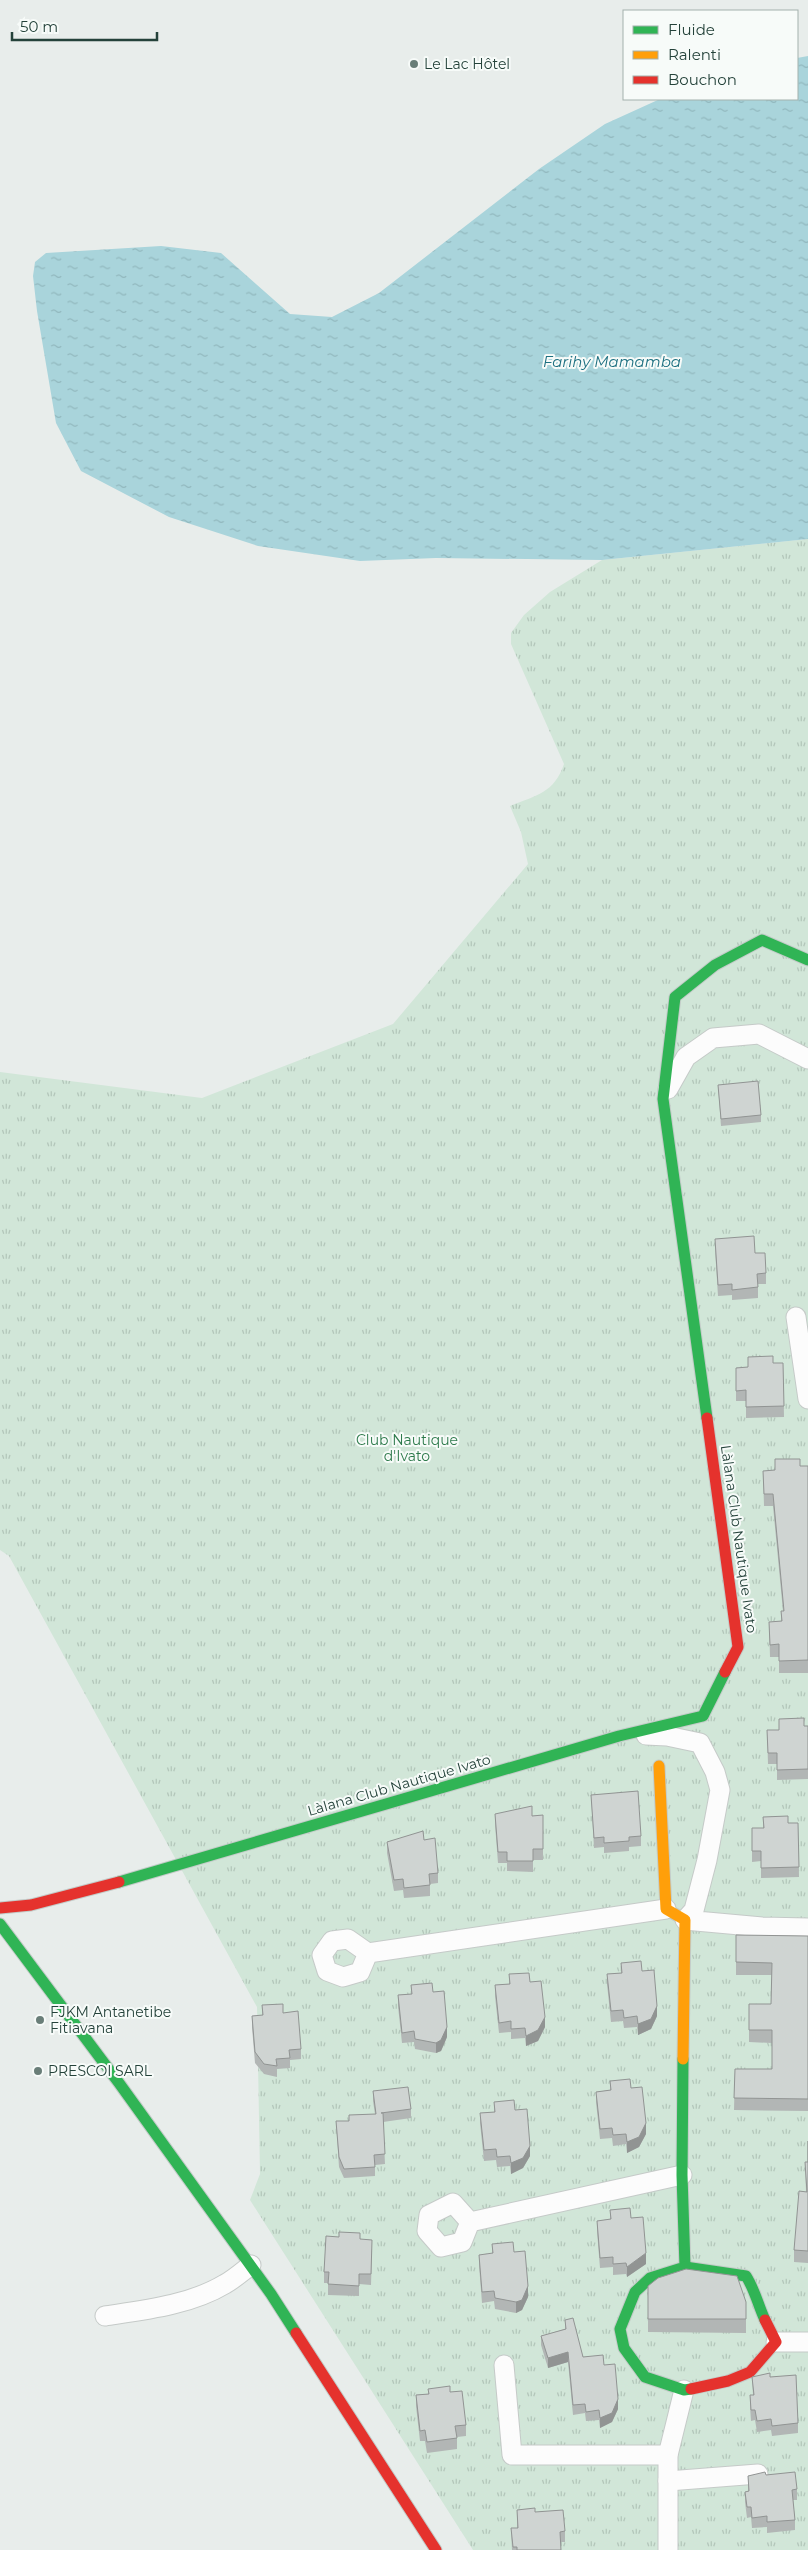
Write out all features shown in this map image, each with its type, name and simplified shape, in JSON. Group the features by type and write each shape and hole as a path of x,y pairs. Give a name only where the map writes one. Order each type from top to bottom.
{"street":[{"name":"Làlana Club Nautique Ivato","path":"0,1908 31,1905 93,1890 627,1734 703,1716 738,1648 663,1099 675,997 715,965 762,940 808,960"},
{"path":"663,1099 686,1057 713,1038 759,1034 808,1059"},
{"path":"796,1317 808,1399"},
{"path":"627,1734 667,1736 700,1743 715,1772 720,1790 694,1910 685,1920 682,2175 685,2268"},
{"path":"659,1766 666,1909"},
{"path":"368,1953 666,1909 685,1920 762,1927 808,1928"},
{"path":"0,1924 119,2082 250,2266 436,2550"},
{"path":"470,2222 682,2175"},
{"path":"105,2316 160,2307 195,2298 225,2284 250,2266"},
{"path":"776,2342 759,2308 755,2290 746,2276 685,2268 650,2278 635,2292 620,2329 624,2348 645,2377 684,2390 728,2381 750,2372 776,2342 808,2342"},
{"path":"504,2365 512,2454 668,2455"},
{"path":"668,2550 668,2455 684,2390"},
{"path":"668,2481 758,2474"}],"green space":[{"name":"Club Nautique d'Ivato","path":"808,539 808,2550 473,2550 250,2200 260,2174 257,2007 9,1556 0,1550 0,1072 202,1098 393,1024 528,864 521,832 510,806 536,796 550,787 560,774 564,764 511,644 511,633 524,615 550,592 602,560"}],"water":[{"name":"Farihy Mamamba","path":"808,56 808,539 602,560 436,558 360,561 258,546 169,517 81,471 56,423 37,311 33,276 35,262 46,253 161,246 221,253 290,314 332,317 379,293 539,169 605,124 658,100 798,100 798,58"}],"building":[{"path":"758,1081 761,1115 721,1119 718,1085"},
{"path":"754,1236 755,1253 765,1253 766,1273 757,1274 758,1287 732,1290 732,1284 718,1285 715,1239"},
{"path":"773,1356 773,1363 783,1363 784,1406 746,1407 746,1390 736,1391 736,1368 748,1367 748,1357"},
{"path":"775,1459 800,1459 800,1466 808,1466 808,1660 779,1661 779,1644 770,1645 769,1622 782,1621 781,1611 784,1611 773,1494 764,1494 763,1471 775,1470"},
{"path":"804,1718 804,1726 808,1726 808,1769 777,1770 777,1753 768,1753 767,1730 779,1730 779,1719"},
{"path":"638,1791 641,1836 629,1837 629,1841 604,1843 604,1837 594,1838 591,1795"},
{"path":"532,1806 532,1816 543,1815 543,1849 533,1849 533,1861 507,1861 507,1852 498,1852 495,1814"},
{"path":"788,1816 788,1823 798,1823 799,1867 761,1868 761,1851 752,1851 752,1828 764,1828 763,1817"},
{"path":"423,1831 424,1840 435,1838 438,1873 429,1874 430,1885 404,1888 403,1879 394,1880 387,1842"},
{"path":"736,1935 808,1936 808,2099 734,2098 735,2069 772,2069 772,2030 749,2030 749,2004 771,2004 772,1963 736,1962"},
{"path":"641,1961 642,1971 654,1970 657,2006 651,2019 638,2024 637,2016 624,2018 623,2010 611,2011 607,1974 622,1973 621,1963"},
{"path":"529,1973 530,1982 541,1981 545,2017 538,2030 526,2036 525,2028 511,2029 511,2021 499,2023 495,1985 510,1984 509,1974"},
{"path":"432,1983 433,1992 444,1991 447,2027 441,2040 436,2043 415,2039 414,2031 402,2033 398,1995 412,1994 411,1985"},
{"path":"283,2004 283,2013 298,2011 301,2049 289,2050 290,2058 276,2059 277,2066 264,2064 255,2052 252,2016 263,2015 262,2005"},
{"path":"630,2079 631,2088 642,2087 646,2123 639,2137 627,2142 626,2134 613,2135 612,2128 600,2129 596,2092 611,2090 610,2081"},
{"path":"408,2087 411,2109 381,2113 383,2113 385,2154 374,2155 375,2167 344,2169 339,2157 336,2121 349,2121 349,2115 376,2114 373,2091"},
{"path":"514,2100 515,2110 527,2109 530,2146 523,2158 511,2163 510,2156 497,2157 496,2149 484,2150 480,2113 495,2112 494,2102"},
{"path":"805,2162 808,2162 808,2251 794,2250 799,2191 807,2192"},
{"path":"630,2208 631,2218 643,2217 646,2253 627,2267 626,2263 613,2264 613,2257 600,2258 597,2221 611,2219 610,2210"},
{"path":"339,2232 360,2233 360,2239 372,2240 371,2274 359,2274 359,2286 328,2284 329,2272 324,2272 326,2236 339,2237"},
{"path":"513,2242 514,2252 525,2251 528,2286 522,2300 516,2302 495,2298 494,2291 482,2292 479,2255 493,2253 492,2244"},
{"path":"686,2269 737,2276 746,2302 746,2319 648,2319 648,2286 658,2278"},
{"path":"573,2318 583,2357 603,2355 604,2365 615,2364 618,2399 612,2413 600,2418 599,2410 586,2412 585,2404 573,2405 568,2352 548,2358 541,2336 566,2329 565,2320"},
{"path":"770,2373 770,2377 796,2375 798,2423 772,2426 771,2419 757,2421 755,2410 751,2410 750,2395 754,2395 752,2377"},
{"path":"450,2386 450,2392 462,2391 466,2425 455,2426 457,2438 427,2442 425,2430 420,2431 416,2395 429,2394 428,2389"},
{"path":"765,2472 766,2475 795,2472 797,2489 792,2490 795,2520 767,2522 767,2516 752,2518 751,2507 747,2507 745,2492 749,2491 748,2476"},
{"path":"535,2508 535,2512 563,2510 565,2531 560,2532 561,2550 517,2550 517,2547 513,2547 511,2528 518,2528 517,2510"}],"traffic: fast":[{"path":"707,1418 663,1099 675,997 715,965 762,940 808,960"},
{"path":"119,1882 619,1736 703,1716 725,1672"},
{"path":"0,1924 119,2083 271,2294 296,2333"},
{"path":"683,2059 682,2175 685,2267 650,2278 635,2292 620,2329 624,2348 645,2377 684,2390 691,2389"},
{"path":"685,2267 746,2276 765,2320"}],"traffic: slow":[{"path":"659,1766 666,1909 685,1920 683,2059"}],"traffic: jam":[{"path":"707,1418 738,1647 725,1672"},
{"path":"0,1908 31,1905 119,1882"},
{"path":"691,2389 728,2381 750,2372 776,2342 765,2320"},
{"path":"296,2333 436,2550"}],"place":[{"name":"Le Lac Hôtel","path":"414,64"},
{"name":"FJKM Antanetibe Fitiavana","path":"40,2020"},
{"name":"PRESCOI SARL","path":"38,2071"}]}
